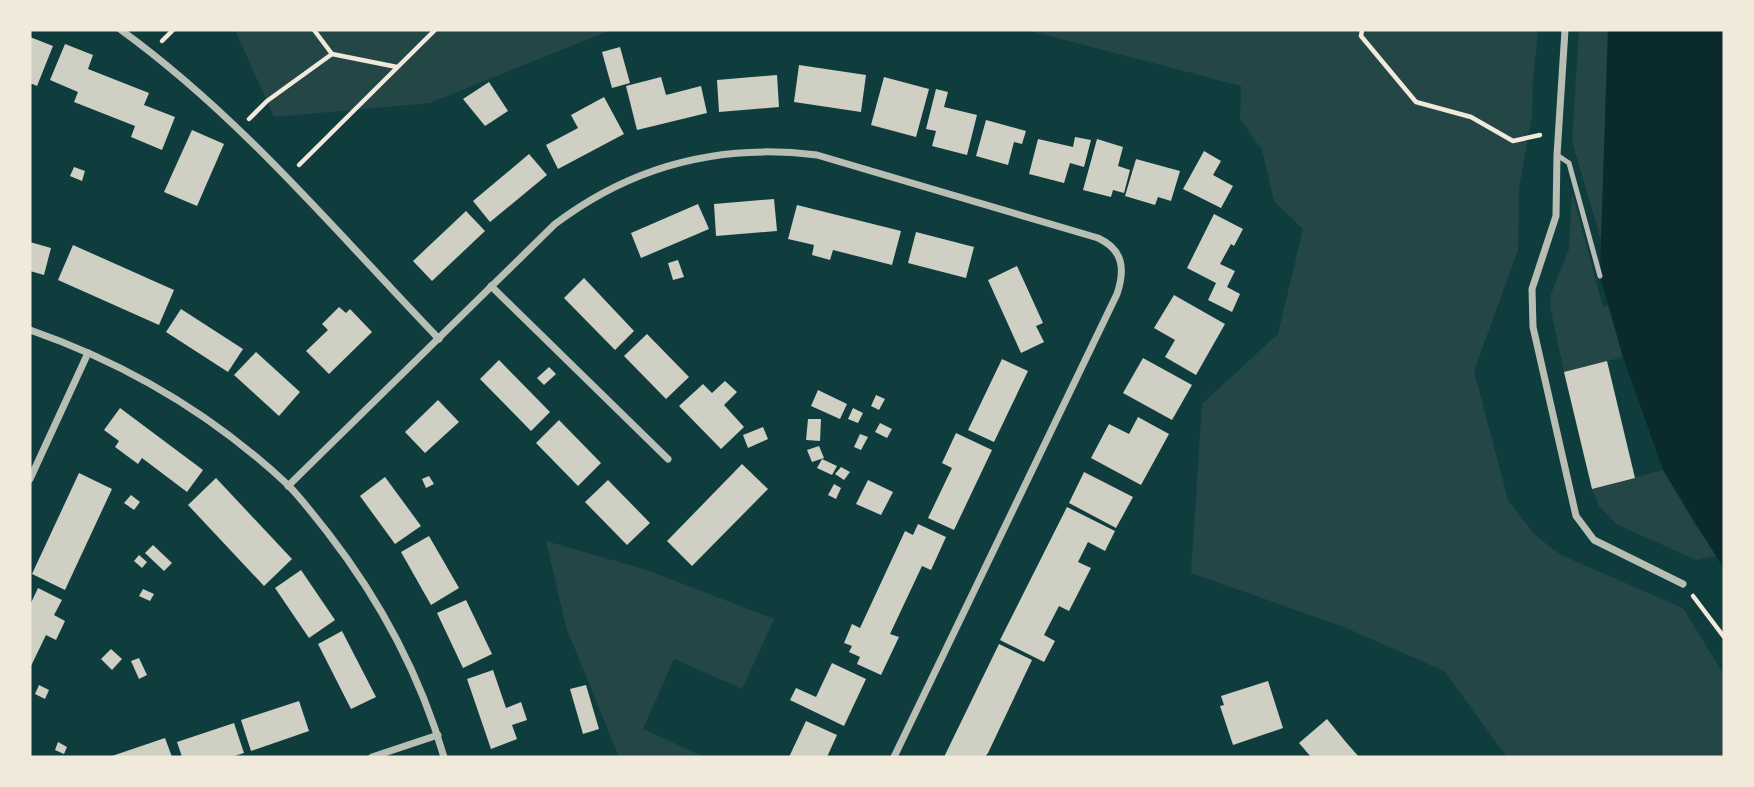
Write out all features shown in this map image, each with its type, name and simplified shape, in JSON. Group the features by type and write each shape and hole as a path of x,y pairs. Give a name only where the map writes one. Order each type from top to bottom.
{"street":[{"path":"121,30 156,55 239,129 439,339"},
{"path":"1565,30 1558,131 1556,216 1531,289 1532,327 1576,516 1594,540 1683,584"},
{"path":"288,486 555,224 587,201 643,173 710,156 752,150 817,155 882,172 1098,238 1111,244 1121,259 1122,276 1116,294 894,757"},
{"path":"491,286 668,459"},
{"path":"30,330 88,352 184,403 240,443 288,486 346,557 374,599 407,659 438,735 444,757"},
{"path":"30,479 88,352"},
{"path":"372,757 438,735"}],"lane":[{"path":"1557,155 1569,163 1600,276"}],"path":[{"path":"314,30 332,54 398,68"},
{"path":"286,177 435,30"},
{"path":"1362,30 1361,36 1416,102 1471,117 1513,141 1558,131"},
{"path":"239,129 267,101 332,54"},
{"path":"1683,584 1724,637"}],"shaded area":[{"path":"235,30 611,30 430,103 274,117"},
{"path":"1027,30 1538,30 1532,116 1519,188 1518,250 1474,371 1508,500 1535,535 1561,555 1683,608 1724,675 1724,757 1507,757 1444,671 1344,627 1191,573 1202,404 1278,334 1303,229 1274,201 1262,150 1240,119 1241,86"},
{"path":"1579,30 1608,30 1601,240 1572,141"},
{"path":"1608,30 1724,30 1724,569 1663,470 1623,357 1600,276"},
{"path":"1572,192 1603,307 1609,305 1623,357 1564,372 1550,306 1551,294 1569,249"},
{"path":"1663,470 1717,556 1696,560 1616,524 1599,506 1592,489"},
{"path":"546,541 647,570 774,619 742,689 674,659 643,729 704,757 619,757 566,627"}],"building":[{"path":"30,37 53,46 37,86 30,83"},
{"path":"65,44 93,55 88,69 149,93 144,105 175,117 162,150 131,137 135,126 74,102 78,92 50,80"},
{"path":"620,47 630,83 612,88 602,52"},
{"path":"799,65 866,75 861,112 794,102"},
{"path":"777,75 779,107 719,112 717,80"},
{"path":"661,77 666,95 701,86 707,113 637,130 626,86"},
{"path":"884,77 929,89 916,137 871,125"},
{"path":"489,82 508,111 485,126 463,99"},
{"path":"936,89 948,92 944,107 977,115 967,155 932,146 936,131 926,129"},
{"path":"604,97 624,134 558,169 546,145 578,128 571,115"},
{"path":"986,120 1026,131 1022,144 1014,142 1008,165 976,156"},
{"path":"192,130 224,144 197,206 164,192"},
{"path":"1075,137 1091,140 1084,167 1070,163 1064,183 1029,174 1038,139 1073,147"},
{"path":"1097,139 1123,147 1118,166 1130,170 1124,193 1113,190 1111,197 1083,190"},
{"path":"1204,151 1221,161 1213,175 1233,186 1221,208 1183,189"},
{"path":"529,154 547,175 490,222 473,201"},
{"path":"1136,159 1180,171 1171,201 1158,197 1155,205 1125,196"},
{"path":"74,167 85,171 82,181 70,176"},
{"path":"774,199 777,231 716,236 714,204"},
{"path":"698,204 709,229 641,258 631,233"},
{"path":"797,205 901,231 892,265 833,250 830,260 812,255 814,245 788,239"},
{"path":"466,211 485,231 432,281 413,261"},
{"path":"1214,214 1243,229 1220,264 1235,271 1227,287 1240,294 1232,312 1208,300 1216,283 1187,268"},
{"path":"916,232 974,247 966,278 908,263"},
{"path":"30,242 51,248 44,275 30,271"},
{"path":"73,245 174,290 159,325 58,280"},
{"path":"678,260 684,277 673,280 668,263"},
{"path":"1017,266 1043,323 1036,326 1044,342 1021,353 988,280"},
{"path":"584,278 634,331 615,350 564,298"},
{"path":"1174,295 1225,324 1196,375 1165,357 1175,340 1154,328"},
{"path":"339,307 346,313 350,309 372,332 329,374 306,351 328,330 322,324"},
{"path":"181,309 243,349 228,372 166,332"},
{"path":"647,334 689,377 666,399 624,356"},
{"path":"256,352 300,392 279,416 234,375"},
{"path":"1143,358 1192,385 1172,420 1123,393"},
{"path":"1002,359 1028,371 994,442 968,430"},
{"path":"499,360 550,412 531,431 480,379"},
{"path":"1607,361 1635,478 1592,489 1564,372"},
{"path":"549,367 556,374 544,385 537,378"},
{"path":"725,381 737,392 724,405 744,427 721,449 679,406 703,384 712,393"},
{"path":"818,390 847,404 840,419 811,406"},
{"path":"876,395 885,399 879,410 871,406"},
{"path":"438,400 459,422 425,453 405,432"},
{"path":"120,408 203,470 187,492 142,458 138,464 115,447 119,441 104,430"},
{"path":"853,408 863,413 858,423 848,419"},
{"path":"1138,417 1169,434 1141,485 1091,458 1109,424 1129,434"},
{"path":"808,419 821,419 820,441 806,440"},
{"path":"559,420 601,463 578,486 536,443"},
{"path":"880,423 892,429 887,438 875,432"},
{"path":"763,427 768,439 748,448 743,435"},
{"path":"956,433 992,450 954,530 928,518 952,468 942,463"},
{"path":"860,434 868,437 861,450 854,447"},
{"path":"819,446 824,458 812,462 807,450"},
{"path":"822,459 837,466 832,475 817,468"},
{"path":"742,464 768,489 692,566 667,541"},
{"path":"841,467 850,472 844,480 835,474"},
{"path":"1084,472 1133,497 1116,528 1069,503"},
{"path":"79,473 112,489 65,590 32,574"},
{"path":"429,476 434,484 426,488 422,479"},
{"path":"385,477 421,526 395,544 360,496"},
{"path":"216,478 292,559 264,586 188,505"},
{"path":"608,480 650,523 627,545 585,502"},
{"path":"868,480 893,492 881,515 856,504"},
{"path":"834,484 841,488 836,499 828,495"},
{"path":"131,495 140,502 134,510 124,503"},
{"path":"1067,507 1115,531 1105,551 1088,542 1078,562 1091,568 1069,611 1059,606 1044,635 1055,641 1044,662 1000,640"},
{"path":"918,524 946,537 931,570 922,566 890,634 899,637 881,675 857,664 860,657 849,652 852,646 844,643 852,624 860,628 905,531 913,535"},
{"path":"429,536 459,588 431,605 401,552"},
{"path":"153,545 172,563 164,571 145,553"},
{"path":"139,555 147,562 142,568 134,561"},
{"path":"301,570 335,620 309,638 275,588"},
{"path":"38,588 62,600 54,615 65,621 56,640 46,635 30,668 30,605"},
{"path":"143,589 154,594 150,601 139,596"},
{"path":"466,600 492,654 463,668 437,613"},
{"path":"342,631 376,697 351,709 318,644"},
{"path":"999,644 1032,660 988,753 985,757 944,757"},
{"path":"111,649 122,659 112,670 101,659"},
{"path":"139,658 147,675 139,679 131,661"},
{"path":"832,663 866,679 844,726 790,700 796,688 816,697"},
{"path":"493,670 506,708 521,702 527,720 512,725 517,739 491,749 467,679"},
{"path":"1268,681 1283,728 1233,745 1220,706 1224,705 1221,696"},
{"path":"39,685 49,690 45,699 35,694"},
{"path":"586,685 599,729 583,734 570,689"},
{"path":"299,701 309,731 251,751 241,720"},
{"path":"1327,719 1359,757 1311,757 1299,743"},
{"path":"806,721 837,735 827,757 789,757"},
{"path":"234,723 244,753 231,757 182,757 177,742"},
{"path":"165,738 172,757 109,757"},
{"path":"58,742 67,747 64,754 55,750"}]}
